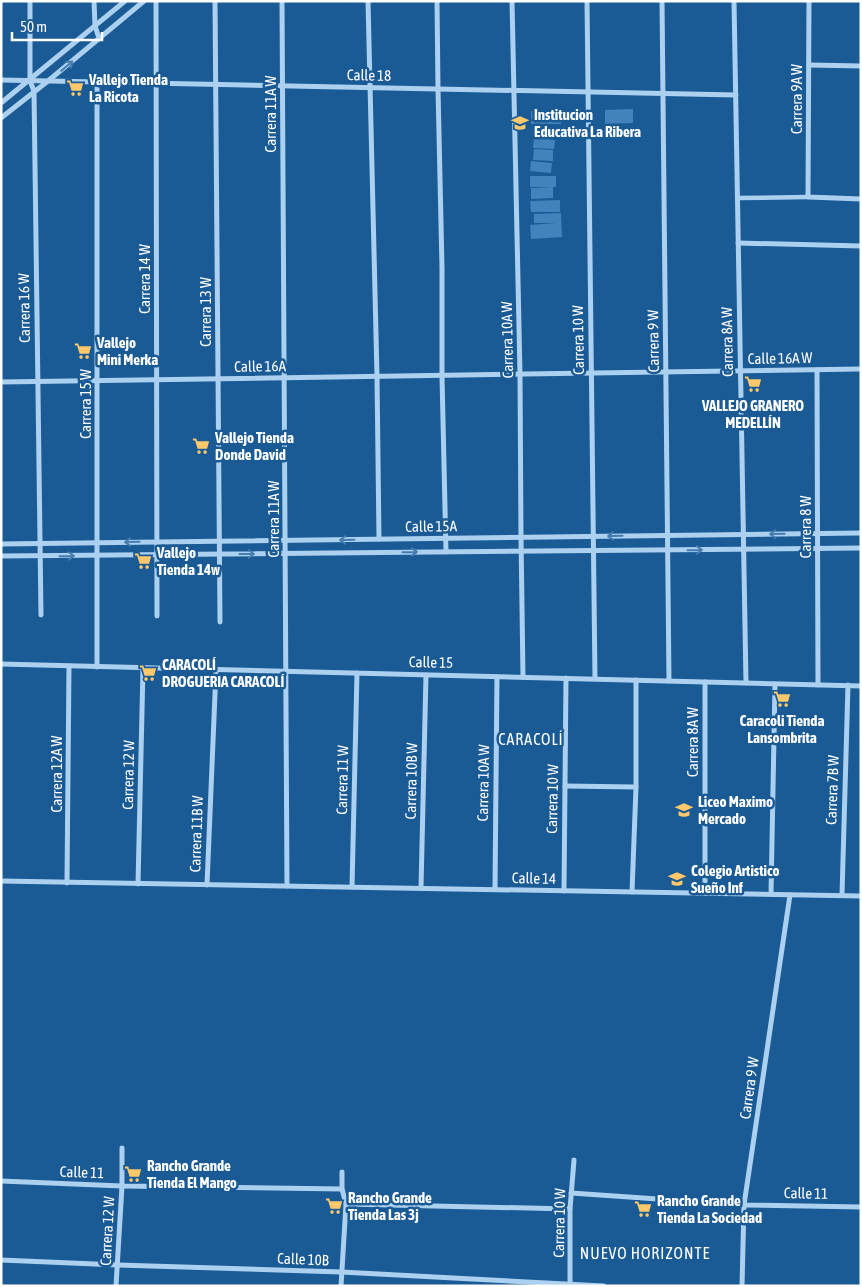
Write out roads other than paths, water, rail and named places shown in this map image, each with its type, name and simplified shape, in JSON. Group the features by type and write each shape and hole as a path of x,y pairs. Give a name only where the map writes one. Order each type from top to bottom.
{"street":[{"name":"Carrera 16 W","path":"30,1 30,81 34,91 41,615"},
{"path":"94,1 95,26 99,38"},
{"path":"1,103 125,1"},
{"path":"1,118 144,1"},
{"name":"Carrera 14 W","path":"156,1 157,616"},
{"name":"Carrera 13 W","path":"215,1 220,622"},
{"name":"Carrera 11A W","path":"282,1 287,886"},
{"path":"368,1 379,539"},
{"path":"437,1 446,552"},
{"name":"Carrera 10A W","path":"512,1 520,374 523,677"},
{"name":"Carrera 10 W","path":"587,1 595,679"},
{"name":"Carrera 9 W","path":"662,1 670,681"},
{"name":"Carrera 8A W","path":"734,1 746,683"},
{"name":"Carrera 9A W","path":"808,197 810,1"},
{"path":"809,65 861,66"},
{"name":"Calle 18","path":"1,80 736,95"},
{"name":"Carrera 15 W","path":"97,82 97,666"},
{"path":"738,198 808,197 861,199"},
{"path":"738,243 861,246"},
{"name":"Calle 16A W","path":"520,374 861,369"},
{"name":"Carrera 8 W","path":"818,370 818,685"},
{"name":"Calle 16A","path":"1,382 520,374"},
{"name":"Calle 15A","path":"1,544 861,533"},
{"path":"363,539 364,553"},
{"name":"Calle 15A","path":"1,556 861,548"},
{"name":"Calle 15","path":"1,664 861,686"},
{"name":"Carrera 12A W","path":"67,883 69,666"},
{"name":"Carrera 12 W","path":"138,884 143,668"},
{"name":"Carrera 11B W","path":"1,882 207,885 216,670"},
{"name":"Carrera 11 W","path":"352,887 357,673"},
{"name":"Carrera 10B W","path":"421,888 426,675"},
{"name":"Carrera 10A W","path":"495,889 497,677"},
{"name":"Carrera 10 W","path":"564,891 566,678"},
{"path":"632,892 636,788 636,680"},
{"name":"Carrera 8A W","path":"705,682 705,893"},
{"path":"771,894 775,684"},
{"name":"Carrera 7B W","path":"842,895 848,685"},
{"path":"565,786 636,788"},
{"name":"Calle 14","path":"207,885 861,896"},
{"name":"Carrera 9 W","path":"742,1286 744,1205 790,895"},
{"name":"Carrera 12 W","path":"116,1286 122,1186 122,1148"},
{"name":"Carrera 10 W","path":"570,1285 570,1209 574,1160"},
{"path":"340,1286 346,1204 342,1189 342,1172"},
{"name":"Calle 11","path":"1,1181 122,1186 342,1189"},
{"name":"Calle 11","path":"571,1193 744,1205 861,1207"},
{"path":"346,1204 570,1209"},
{"name":"Calle 10B","path":"1,1260 341,1272 604,1286"}],"place":[{"name":"Vallejo Tienda La Ricota","path":"75,88"},
{"name":"Institucion Educativa La Ribera","path":"520,123"},
{"name":"Vallejo Mini Merka","path":"83,351"},
{"name":"VALLEJO GRANERO MEDELLÍN","path":"753,384"},
{"name":"Vallejo Tienda Donde David","path":"201,446"},
{"name":"Vallejo Tienda 14w","path":"143,561"},
{"name":"CARACOLÍ DROGUERIA CARACOLÍ","path":"148,673"},
{"name":"Caracoli Tienda Lansombrita","path":"782,699"},
{"name":"Liceo Maximo Mercado","path":"684,810"},
{"name":"Colegio Artistico Sueño Inf","path":"677,879"},
{"name":"Rancho Grande Tienda El Mango","path":"133,1174"},
{"name":"Rancho Grande Tienda Las 3j","path":"334,1206"},
{"name":"Rancho Grande Tienda La Sociedad","path":"643,1209"}],"district":[{"name":"CARACOLÍ","path":"531,739"},
{"name":"NUEVO HORIZONTE","path":"645,1253"}]}
